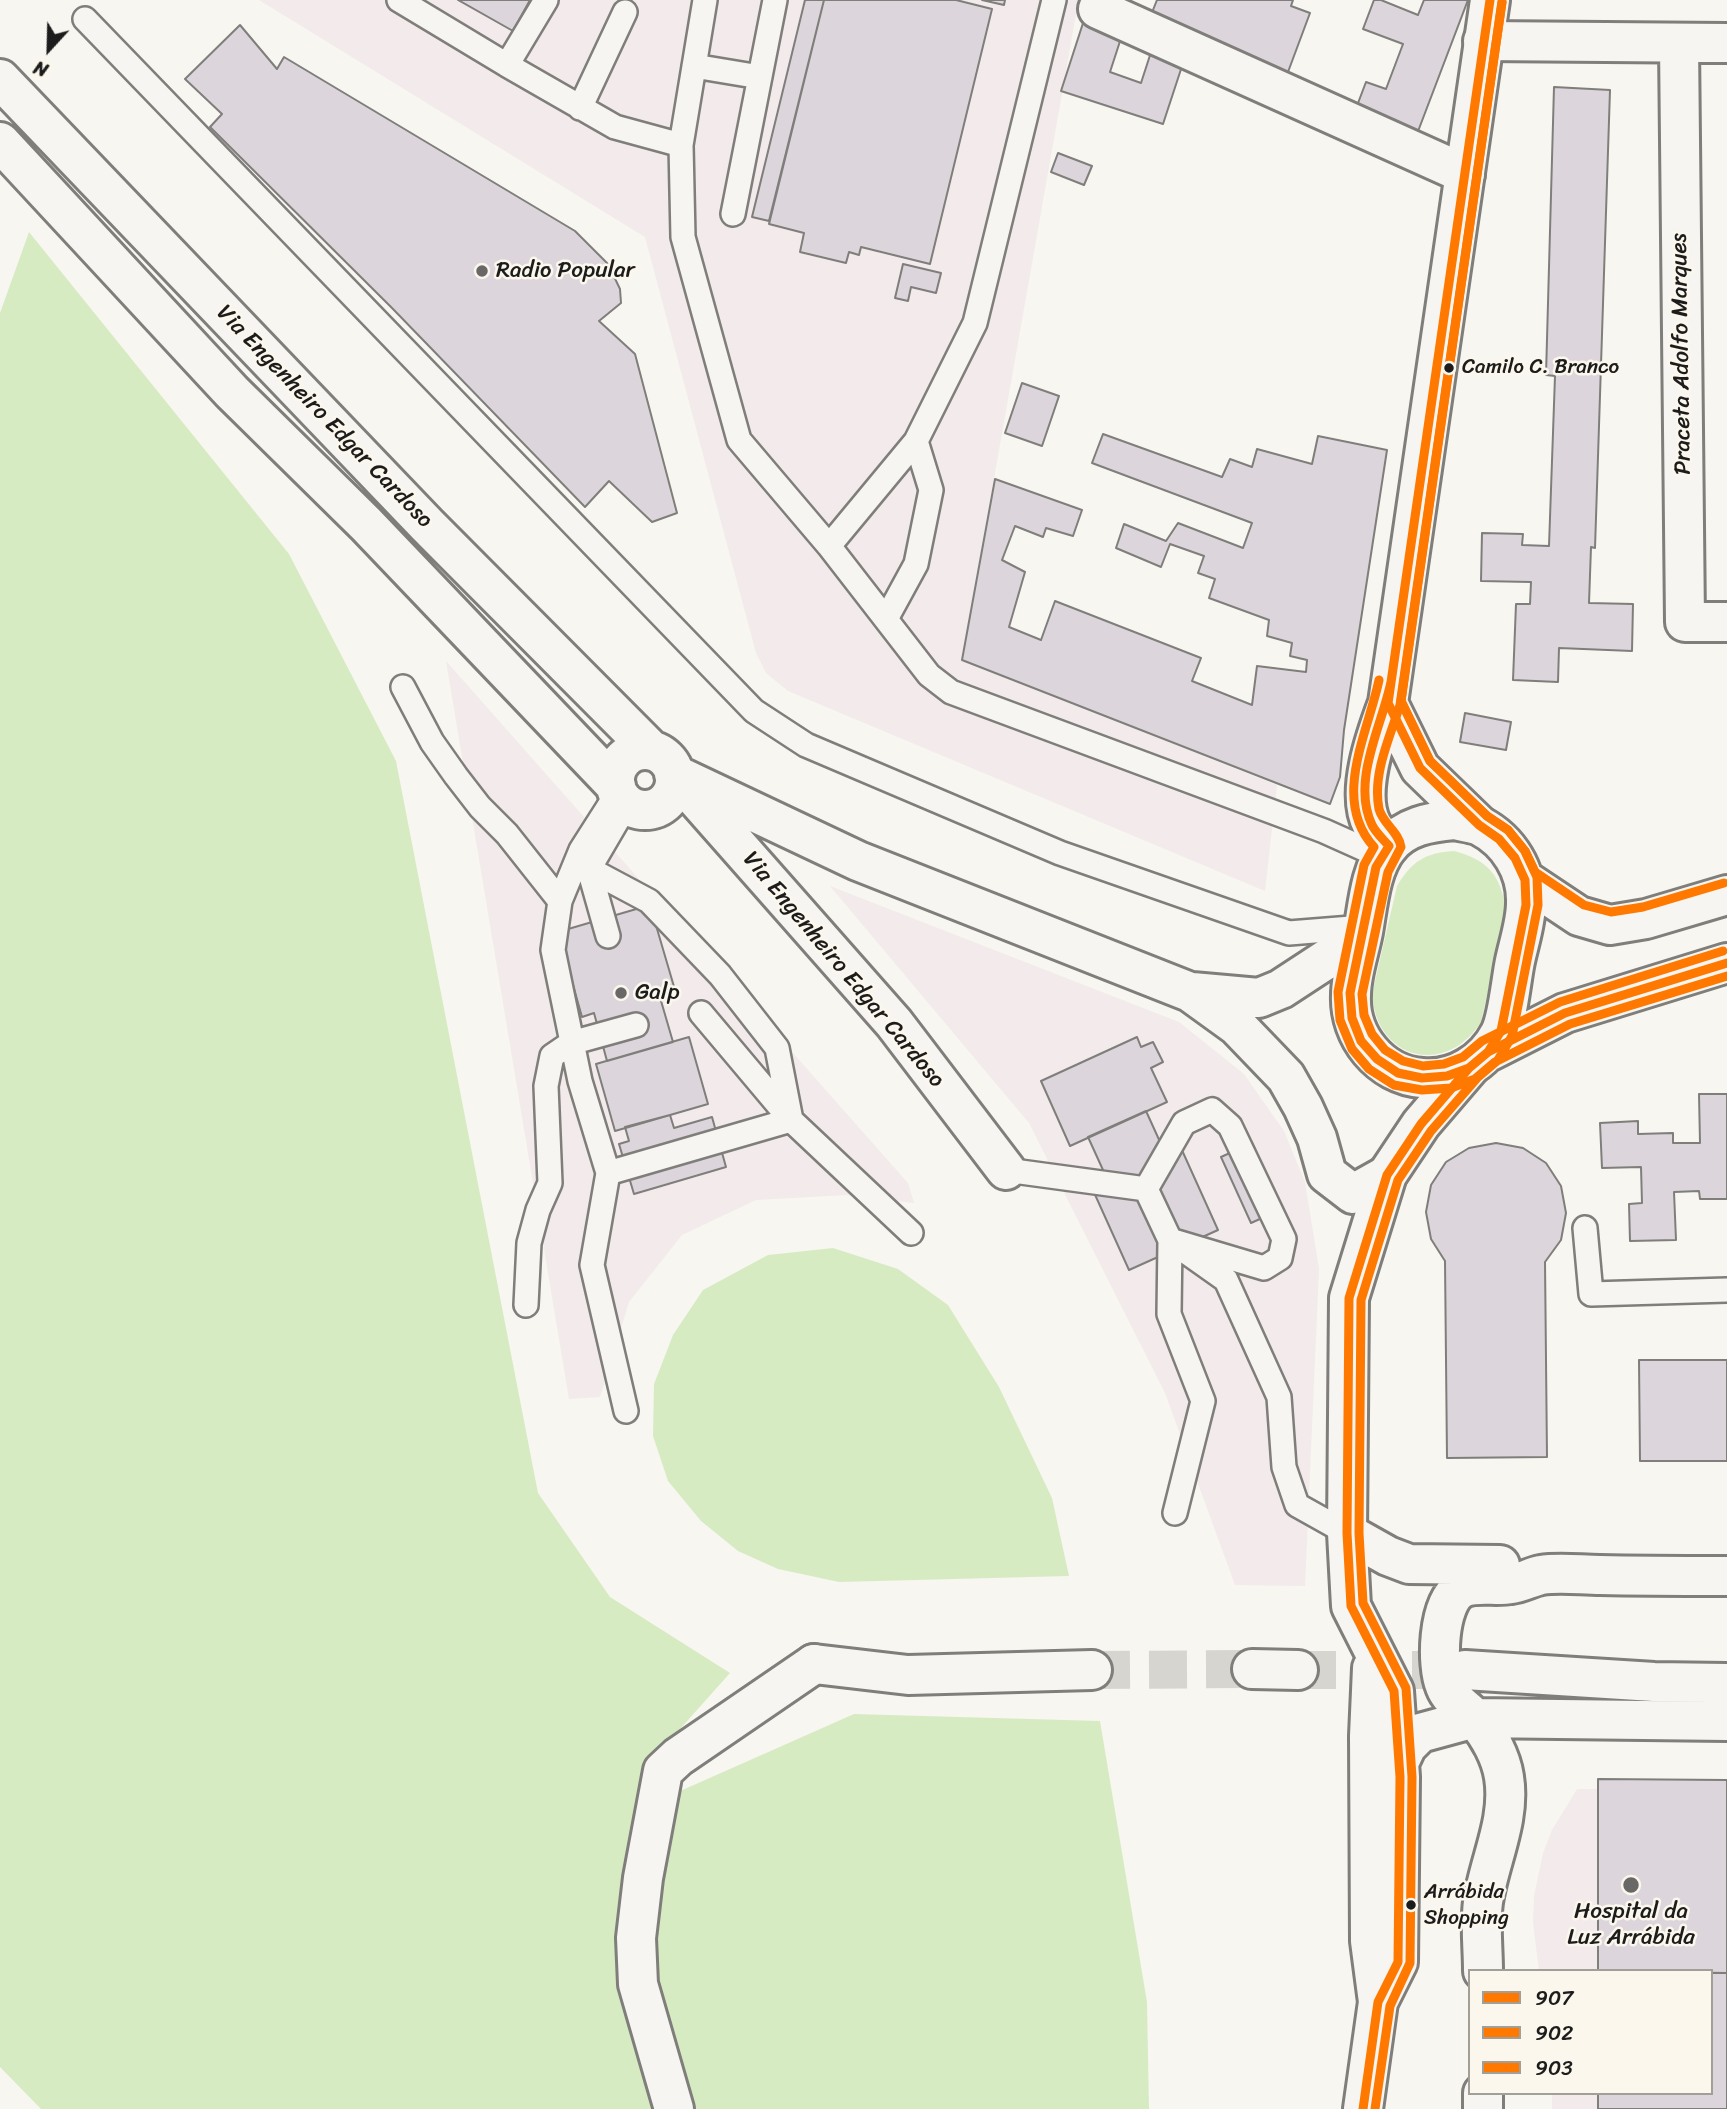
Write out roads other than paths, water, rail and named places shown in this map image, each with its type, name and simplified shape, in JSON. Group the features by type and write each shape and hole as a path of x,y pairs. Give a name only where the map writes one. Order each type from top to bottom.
{"street":[{"path":"1385,852 1366,810 1372,746 1388,704 1490,0"},
{"path":"1098,9 1465,174"},
{"path":"1483,41 1727,43"},
{"name":"Praceta Adolfo Marques","path":"1679,44 1685,622 1727,622"},
{"name":"Via Engenheiro Edgar Cardoso","path":"0,79 427,525 663,762 894,1023 1006,1170"},
{"name":"Via Engenheiro Edgar Cardoso","path":"0,142 232,392 366,524 526,691 620,794"},
{"path":"1378,2002 1398,1962 1401,1835 1399,1763 1394,1691 1351,1606 1347,1533 1349,1298 1387,1175 1421,1124 1501,1031 1526,905 1525,880 1515,858 1499,839 1479,825 1420,768 1388,704"},
{"path":"663,762 675,784 665,802 656,808 636,808 620,794 615,775 625,758 634,752 663,762 858,861 1190,992 1237,1026 1286,1077 1312,1128 1327,1174 1353,1194 1387,1175"},
{"path":"1479,825 1454,820 1430,822 1408,831 1385,852 1376,867 1350,993 1352,1018 1362,1041 1377,1059 1398,1073 1422,1078 1447,1076 1565,1013 1727,963"},
{"path":"1525,880 1579,916 1610,925 1646,919 1727,895"},
{"path":"1190,992 1259,998 1280,989 1363,931"},
{"path":"1347,1533 1388,1556 1409,1564 1510,1565 1542,1575"},
{"path":"1483,1969 1483,1902 1499,1841 1505,1797 1504,1777 1498,1756 1475,1718 1453,1700 1444,1685 1441,1668 1445,1608 1460,1589 1511,1584 1542,1575 1727,1576"},
{"path":"1363,2109 1378,2002 1370,1941 1369,1736 1372,1648"},
{"path":"674,2109 638,1984 636,1938 643,1878 663,1770 814,1664 908,1675 1092,1670"},
{"path":"1252,1669 1298,1670"},
{"path":"1465,1670 1654,1682 1727,1683"},
{"path":"1399,1763 1408,1746 1420,1733 1475,1718 1727,1721"}],"lane":[{"path":"398,0 615,127 681,145"},
{"path":"507,65 546,0"},
{"path":"705,0 681,145 683,237 739,440 829,546 929,675 951,692 1385,852"},
{"path":"733,214 775,0"},
{"path":"829,546 916,441 975,323 1054,0"},
{"path":"580,108 625,12"},
{"path":"85,19 754,711 806,745 1073,858 1289,933 1363,931"},
{"path":"694,66 760,77"},
{"path":"886,619 916,564 932,490 916,441"},
{"path":"403,687 432,742 456,776 480,807 507,834 560,901"},
{"path":"620,794 581,850 560,901 553,950 580,1081 608,1173 592,1265 625,1411"},
{"path":"608,936 589,869 620,794"},
{"path":"589,869 649,901 720,975 777,1048 791,1120"},
{"path":"701,1013 791,1120 911,1233"},
{"path":"526,1305 529,1243 538,1210 550,1183 545,1086 552,1056 571,1043 636,1025"},
{"path":"1146,1189 1184,1123 1212,1110 1230,1126 1284,1239 1280,1258 1264,1268 1170,1240"},
{"path":"608,1173 791,1120"},
{"path":"1006,1170 1146,1189"},
{"path":"1146,1189 1170,1240 1169,1314 1203,1401 1175,1513"},
{"path":"1585,1228 1591,1294 1727,1290"},
{"path":"1170,1240 1226,1280 1279,1397 1284,1467 1297,1505 1347,1533"}],"tunnel":[{"path":"1092,1670 1252,1669"},
{"path":"1298,1670 1465,1670"}],"place":[{"name":"Radio Popular","path":"482,271"},
{"name":"Camilo C. Branco","path":"1449,368"},
{"name":"Galp","path":"621,993"},
{"name":"Hospital da Luz Arrábida","path":"1631,1885"},
{"name":"Arrábida Shopping","path":"1411,1905"}]}
